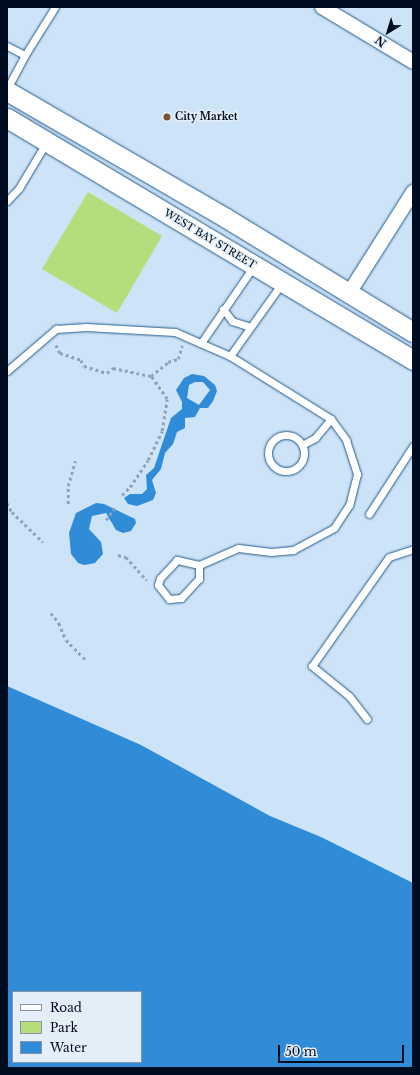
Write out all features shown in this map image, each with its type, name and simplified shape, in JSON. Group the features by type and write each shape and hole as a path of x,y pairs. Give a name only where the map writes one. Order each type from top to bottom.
{"main road":[{"path":"7,90 413,332"},
{"name":"WEST BAY STREET","path":"7,118 48,141 282,283 413,360"}],"street":[{"path":"322,7 413,62"},
{"path":"349,293 413,192"}],"lane":[{"path":"7,90 25,56 55,7"},
{"path":"7,46 25,56"},
{"path":"7,201 19,188 48,141"},
{"path":"201,343 254,266"},
{"path":"230,356 282,283"},
{"path":"223,309 232,321 250,327"},
{"path":"7,371 56,329 86,327 175,332 230,356 331,419 346,440 357,474 349,505 334,528 293,550 271,552 238,548 200,565 177,560 160,578 158,585 169,599 181,598 199,579 200,565"},
{"path":"302,445 315,438 331,419"},
{"path":"292,436 302,445 302,460 292,470 279,470 270,461 269,448 278,438 292,436"},
{"path":"369,514 413,446"},
{"path":"367,719 349,696 312,666 389,558 413,549"}],"path":[{"path":"56,329 56,347 60,353 81,360 84,366 108,373 113,368 151,376 167,399 162,430 148,460 130,488 122,495"},
{"path":"151,376 168,362 178,359 185,336"},
{"path":"68,504 68,486 75,461"},
{"path":"7,502 27,528 43,542"},
{"path":"106,520 116,506"},
{"path":"118,555 130,560 150,583 158,585"},
{"path":"51,613 60,623 66,640 85,659"}],"green space":[{"path":"88,192 162,236 117,313 42,269"}],"water":[{"path":"192,374 204,376 215,385 217,391 213,401 208,408 200,408 195,417 185,418 185,428 177,432 173,444 165,453 161,469 152,480 156,493 153,500 137,506 128,504 124,498 130,494 142,494 147,489 146,475 154,468 171,418 182,409 182,402 176,390 184,378","holes":["195,382 203,382 210,390 199,405 187,398 189,385"]},
{"path":"96,503 104,504 135,519 136,523 131,531 123,533 116,530 106,513 92,516 89,529 101,542 103,554 95,563 84,565 78,563 71,554 69,533 76,513"},
{"path":"7,686 141,745 270,816 321,837 413,883 413,1068 7,1068"}],"place":[{"name":"City Market","path":"167,117"}]}
